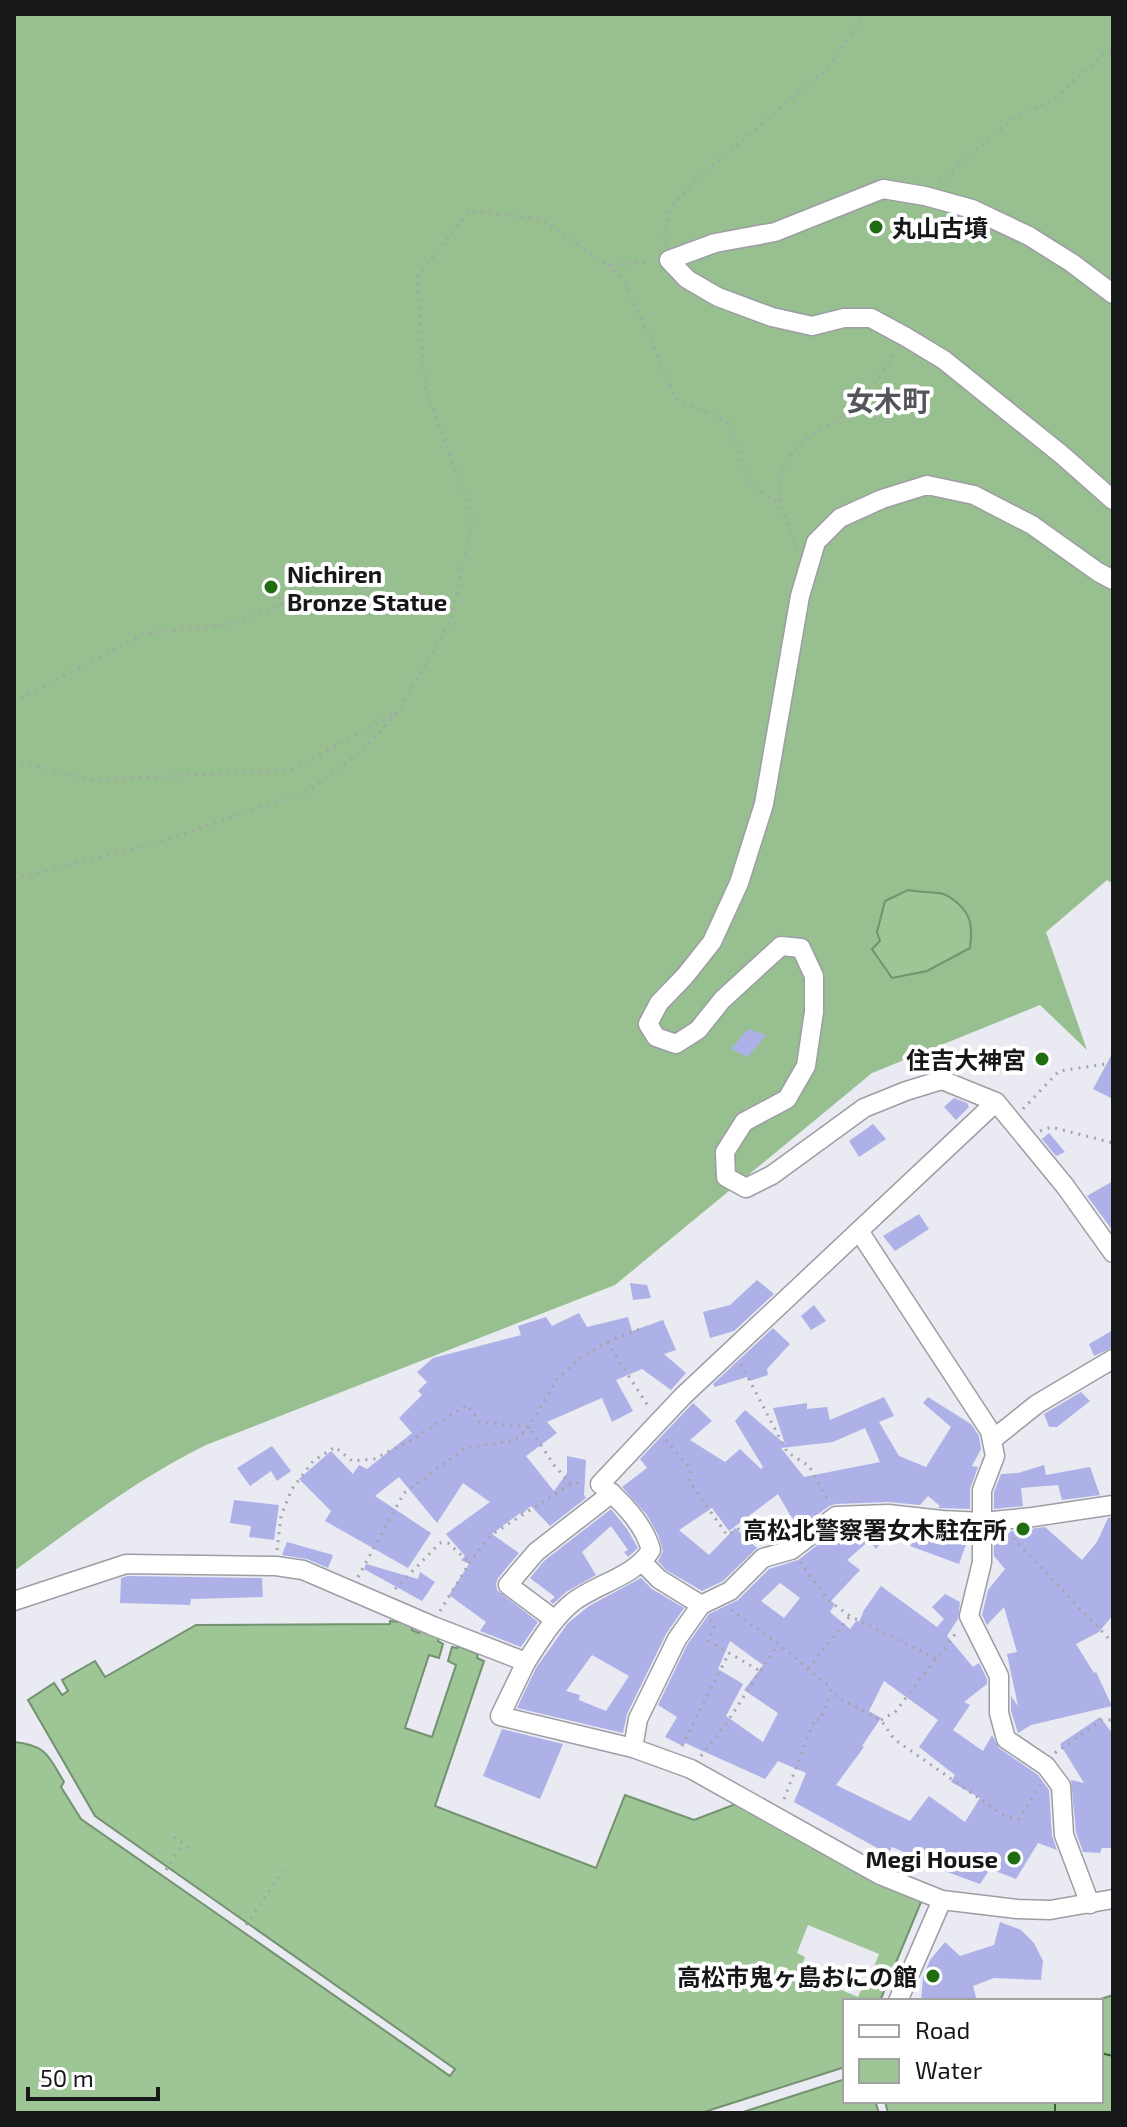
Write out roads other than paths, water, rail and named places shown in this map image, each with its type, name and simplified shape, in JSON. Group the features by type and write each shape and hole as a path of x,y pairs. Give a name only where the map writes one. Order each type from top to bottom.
{"street":[{"path":"1113,294 1029,236 972,209 883,189 775,232 715,243 669,260 687,279 718,297 772,317 812,326 844,318 871,318 944,360 1113,500"},
{"path":"1113,580 1032,525 974,495 927,485 882,499 840,518 816,542 800,596 764,804 739,883 712,942 659,1003 648,1024 656,1037 676,1044 698,1030 722,1000 781,946 801,948 814,976 814,1012 806,1066 787,1099 744,1122 725,1152 726,1177 746,1188 772,1175 864,1108 942,1080 996,1102 1065,1186 1113,1253"},
{"path":"555,1620 508,1585 536,1552 606,1489 656,1423 996,1102"},
{"path":"859,1231 990,1431 995,1456 982,1490 989,1521 969,1616 999,1676 999,1713 1006,1739 1048,1768 1061,1786 1064,1835 1090,1904"},
{"path":"992,1440 1037,1404 1113,1359"},
{"path":"606,1489 633,1517 649,1540 651,1550 643,1563 574,1601 555,1620 526,1662 500,1716 633,1748 682,1766 880,1875 942,1900 1039,1910 1113,1899"},
{"path":"633,1748 638,1719 677,1639 708,1602 730,1591 763,1558 791,1550 836,1516 888,1514 989,1521 1113,1505"},
{"path":"643,1563 659,1579 708,1602"},
{"path":"14,1601 126,1564 276,1566 303,1570 526,1662"},
{"path":"899,1999 942,1900"}],"water":[{"path":"908,890 943,894 958,903 969,919 970,948 927,971 892,978 872,949 880,941 877,932 885,901"},
{"path":"390,1621 401,1622 419,1633 421,1630 439,1638 438,1641 443,1644 439,1658 429,1655 405,1728 432,1737 456,1665 448,1661 452,1647 458,1646 478,1654 477,1658 484,1661 435,1806 596,1868 625,1795 694,1820 746,1800 924,1895 881,1999 843,1999 843,2068 701,2113 14,2113 14,1742 34,1746 46,1754 64,1782 61,1787 81,1819 450,2076 455,2069 95,1816 28,1700 54,1683 62,1695 68,1691 62,1680 95,1661 105,1677 196,1625 390,1624"},
{"path":"1113,1995 1113,2113 888,2113 886,2103 1103,2103 1101,1999"},
{"path":"843,2080 843,2103 876,2103 879,2113 740,2113"}],"place":[{"name":"丸山古墳","path":"876,227"},
{"name":"Nichiren Bronze Statue","path":"271,587"},
{"name":"住吉大神宮","path":"1042,1059"},
{"name":"高松北警察署女木駐在所","path":"1023,1529"},
{"name":"Megi House","path":"1014,1858"},
{"name":"高松市鬼ヶ島おにの館","path":"933,1976"}],"district":[{"name":"女木町","path":"888,400"}]}
